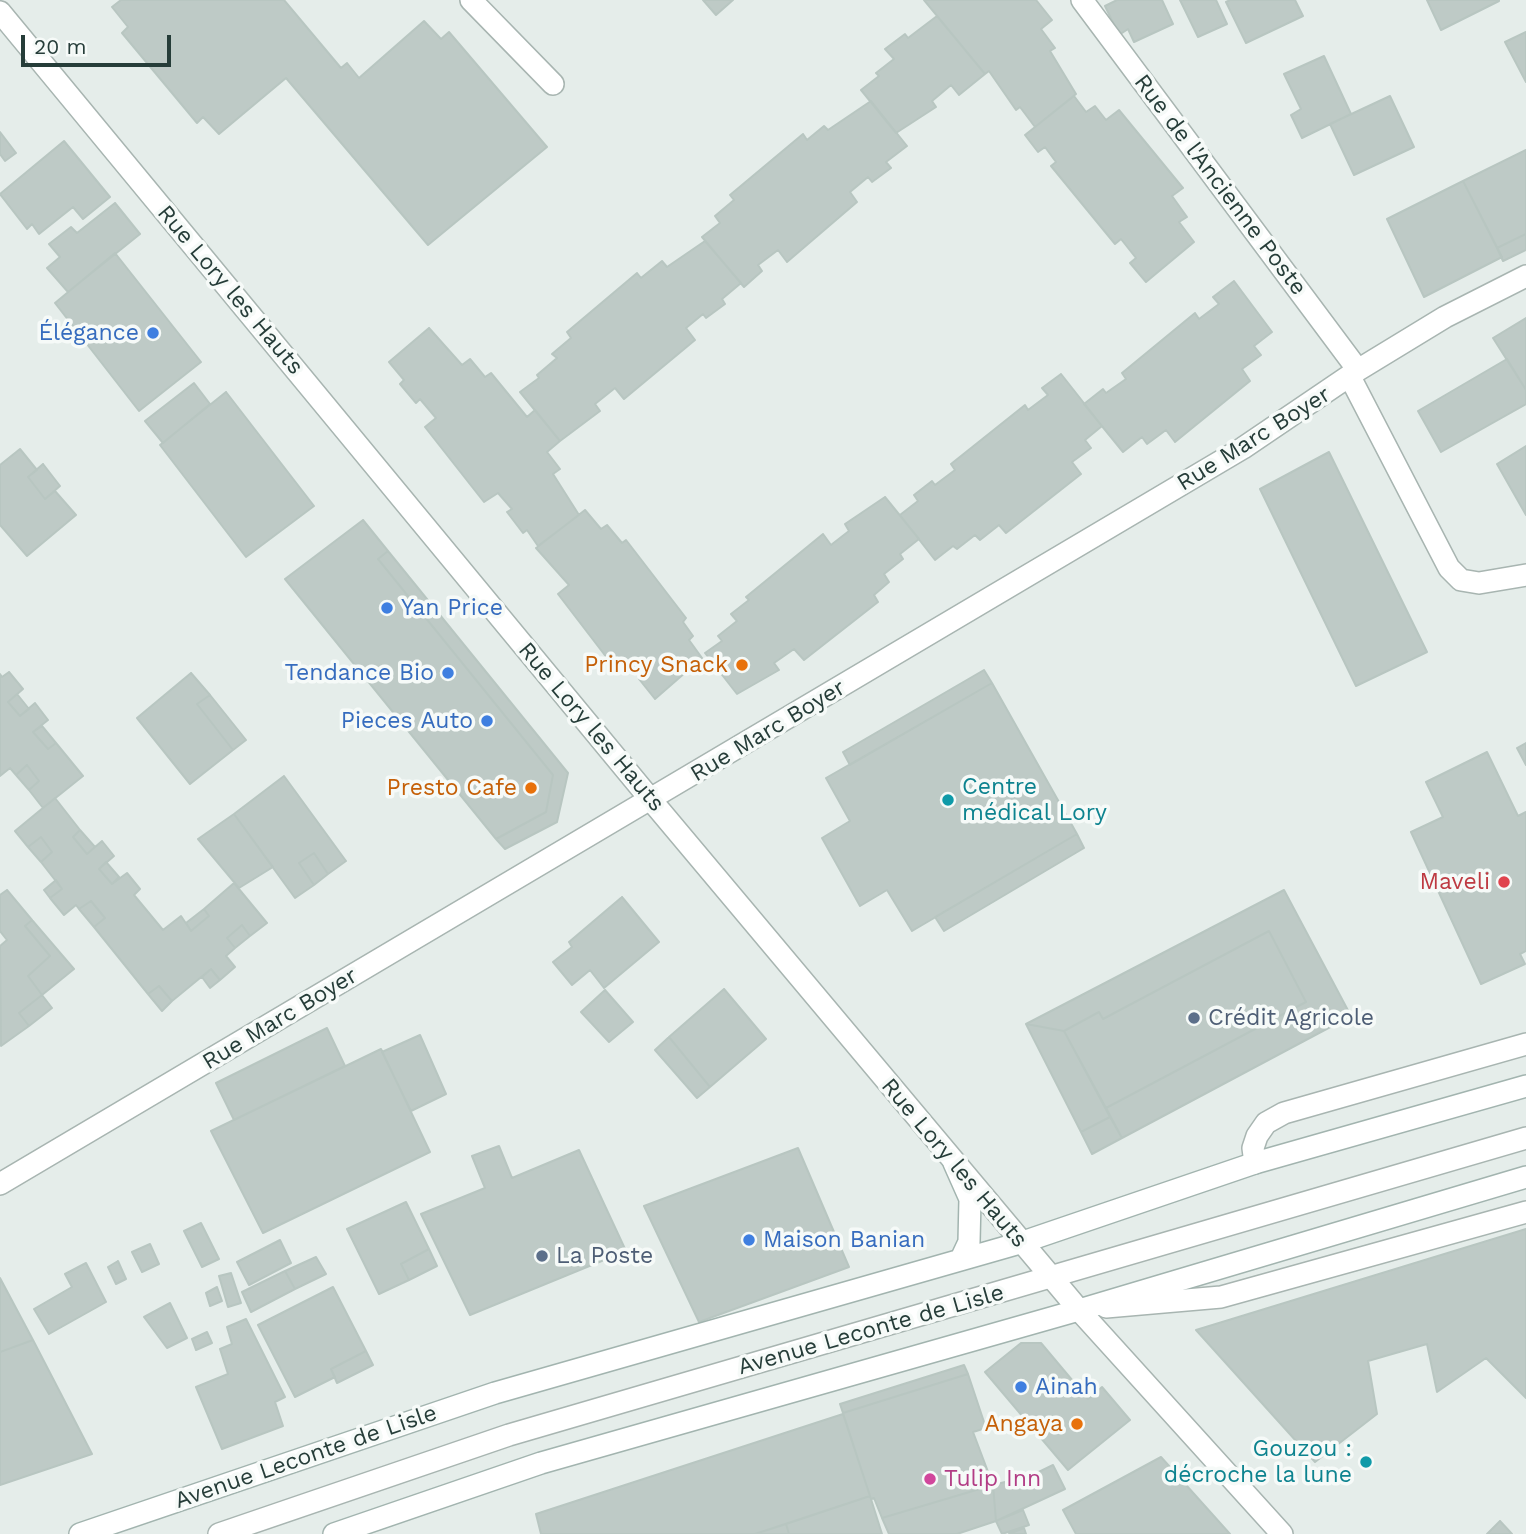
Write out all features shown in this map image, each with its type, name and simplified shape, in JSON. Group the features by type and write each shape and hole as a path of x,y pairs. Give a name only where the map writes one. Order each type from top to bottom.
{"street":[{"path":"471,0 553,85"},
{"name":"Rue de l'Ancienne Poste","path":"1082,0 1354,373"},
{"name":"Rue Lory les Hauts","path":"0,12 1020,1242 1282,1534"},
{"name":"Rue Marc Boyer","path":"2,1179 651,800 1243,448 1354,373 1445,317 1526,275"},
{"name":"Rue Marc Boyer","path":"1354,373 1449,568 1461,580 1479,583 1526,575"},
{"path":"1255,1163 1253,1148 1257,1136 1266,1123 1284,1113 1526,1044"},
{"name":"Avenue Leconte de Lisle","path":"80,1534 495,1393 1020,1242 1255,1163 1526,1086"},
{"name":"Avenue Leconte de Lisle","path":"219,1534 509,1435 1526,1138"},
{"path":"954,1163 970,1199 969,1242 961,1259"},
{"name":"Avenue Leconte de Lisle","path":"334,1534 541,1463 1079,1310 1526,1177"},
{"path":"1079,1310 1221,1297 1526,1212"}],"building":[{"path":"121,0 284,0 341,68 347,63 359,78 424,21 441,39 449,32 547,147 428,245 286,78 219,134 203,117 197,123 122,33 128,27 112,7"},
{"path":"703,0 733,0 716,15"},
{"path":"924,0 1036,0 1052,20 1041,29 1055,48 1050,51 1076,94 1035,127 1020,107 1016,110 989,71 985,74"},
{"path":"1117,0 1162,0 1173,24 1134,42 1128,29 1119,35 1105,6"},
{"path":"1180,0 1216,0 1227,24 1198,37"},
{"path":"1295,0 1303,16 1246,43 1226,2"},
{"path":"1427,0 1499,0 1499,1 1441,30"},
{"path":"937,16 985,74 959,95 951,85 932,101 936,107 896,133 861,90 879,76 876,73 894,59 885,49 905,34 908,38"},
{"path":"1526,32 1526,82 1505,42"},
{"path":"1324,56 1351,114 1302,138 1291,115 1301,109 1284,74"},
{"path":"1074,96 1086,112 1095,106 1106,120 1119,110 1183,188 1172,196 1187,217 1179,222 1194,242 1146,282 1130,263 1136,258 1121,239 1115,244 1051,166 1056,162 1045,147 1038,152 1025,135"},
{"path":"1390,96 1414,147 1354,175 1330,124"},
{"path":"871,101 907,146 886,162 891,168 872,182 868,177 850,192 857,202 787,262 778,250 758,265 762,271 744,287 702,237 720,223 715,216 734,200 730,195 803,134 807,140 824,126 828,130"},
{"path":"0,132 16,153 5,161 0,154"},
{"path":"64,141 110,197 83,219 73,207 39,234 32,224 27,229 0,194"},
{"path":"1526,150 1526,234 1497,248 1463,181"},
{"path":"1463,181 1502,257 1424,297 1387,219"},
{"path":"115,203 140,234 68,292 47,268 60,257 49,244 71,227 77,233"},
{"path":"1526,234 1526,250 1503,261 1497,248"},
{"path":"705,241 741,283 722,299 725,304 706,318 703,314 686,328 695,340 624,399 615,388 595,404 600,411 560,441 520,392 539,378 537,375 557,358 552,354 571,338 567,332 637,273 641,278 662,261 667,267"},
{"path":"115,253 201,362 139,411 55,303"},
{"path":"1234,281 1272,332 1254,346 1261,355 1242,369 1250,381 1175,442 1166,430 1147,444 1142,437 1123,452 1084,404 1103,389 1106,393 1126,379 1122,373 1195,313 1199,319 1219,304 1213,297"},
{"path":"1526,318 1526,390 1493,338"},
{"path":"429,328 462,365 470,359 485,377 491,373 527,417 535,410 560,441 547,452 560,469 553,474 579,515 538,546 527,530 523,533 507,512 512,509 498,493 484,502 425,427 436,418 420,399 416,403 400,384 404,380 389,362"},
{"path":"1507,359 1526,390 1526,404 1441,452 1418,411"},
{"path":"1061,374 1102,426 1085,440 1091,448 1072,462 1081,474 1006,533 999,525 980,540 975,535 957,549 953,546 935,560 900,515 918,501 914,495 932,481 935,485 955,470 951,464 1025,405 1028,410 1048,395 1042,388"},
{"path":"194,383 210,404 163,443 145,421"},
{"path":"226,392 314,506 246,557 160,445"},
{"path":"1526,446 1526,515 1497,464"},
{"path":"20,449 37,470 28,477 45,499 55,491 76,515 27,556 0,525 0,465"},
{"path":"1329,452 1427,652 1356,686 1260,489"},
{"path":"43,464 60,486 45,499 28,477"},
{"path":"885,497 919,539 900,554 903,559 884,574 889,582 874,595 878,602 804,660 794,649 774,663 779,670 737,694 705,653 722,641 718,636 737,621 731,614 749,600 746,597 823,534 831,545 849,531 845,524"},
{"path":"585,510 601,529 607,525 622,543 626,540 686,618 683,622 693,636 689,640 702,658 655,699 639,679 643,676 630,660 617,671 558,594 569,585 536,548"},
{"path":"363,520 388,551 378,559 553,775 546,812 496,839 285,579"},
{"path":"388,551 568,773 557,822 505,849 496,839 546,812 553,775 378,559"},
{"path":"984,670 992,683 850,765 843,752"},
{"path":"9,672 23,689 8,702 20,716 35,703 48,720 33,732 48,749 56,743 83,776 43,808 29,790 39,781 27,765 16,775 10,768 0,776 0,674 2,677"},
{"path":"191,673 210,695 197,704 233,750 190,784 137,718"},
{"name":"Centre médical Lory","path":"992,683 1077,834 912,931 887,890 860,906 822,838 850,821 826,778"},
{"path":"17,694 29,709 20,716 8,702"},
{"path":"210,695 246,740 233,750 197,704"},
{"path":"42,726 56,743 48,749 33,732"},
{"path":"1526,743 1526,765 1517,748"},
{"path":"1487,752 1518,816 1526,812 1526,951 1520,954 1525,964 1481,984 1411,832 1443,817 1426,782"},
{"path":"27,765 39,781 29,790 16,775"},
{"path":"284,776 346,861 328,874 314,853 299,863 314,885 295,898 234,814"},
{"path":"55,798 80,830 73,837 87,854 102,841 114,856 99,869 112,884 127,873 140,889 134,895 163,930 181,916 191,931 209,916 204,909 234,883 267,923 250,936 242,925 227,938 235,948 226,956 235,967 220,980 211,969 172,1001 159,986 148,994 94,927 105,918 91,901 79,909 76,905 64,915 50,898 62,889 41,862 52,852 41,837 28,847 15,831"},
{"path":"234,814 273,867 239,888 198,839"},
{"path":"80,830 95,847 87,854 73,837"},
{"path":"1077,834 1084,848 944,931 935,917"},
{"path":"41,837 52,852 41,862 28,847"},
{"path":"314,853 328,874 314,885 299,863"},
{"path":"106,862 119,877 112,884 99,869"},
{"path":"56,880 62,889 50,898 44,890"},
{"path":"7,890 32,920 25,926 50,956 28,976 42,995 19,1013 29,1026 1,1046 0,946 7,940 0,931 0,895"},
{"path":"1284,890 1351,1016 1122,1138 1106,1108 1306,1002 1269,931 1103,1019 1099,1012 1064,1031 1026,1024"},
{"path":"622,897 659,942 604,988 590,970 572,985 553,962 572,947 569,942"},
{"path":"91,901 105,918 94,927 79,909"},
{"path":"204,909 209,916 191,931 186,923"},
{"path":"32,920 74,969 42,995 28,976 50,956 25,926"},
{"path":"242,925 250,936 235,948 227,938"},
{"path":"1269,931 1306,1002 1106,1108 1064,1031 1099,1012 1103,1019"},
{"path":"211,969 220,980 210,988 202,977"},
{"path":"159,986 172,1001 162,1011 148,994"},
{"path":"724,989 766,1039 710,1087 669,1037"},
{"path":"605,990 633,1022 609,1042 581,1012"},
{"path":"42,995 52,1008 29,1026 19,1013"},
{"path":"1026,1024 1064,1031 1110,1117 1081,1132"},
{"path":"327,1028 345,1066 234,1120 216,1083"},
{"path":"420,1035 446,1094 411,1111 382,1052"},
{"path":"669,1037 710,1087 697,1098 655,1050"},
{"path":"381,1049 430,1152 263,1233 211,1131"},
{"path":"1110,1117 1122,1138 1092,1154 1081,1132"},
{"path":"499,1146 512,1178 579,1150 626,1251 470,1315 421,1214 485,1188 472,1156"},
{"path":"798,1148 849,1267 699,1322 644,1206"},
{"path":"406,1202 429,1249 401,1264 409,1280 379,1294 347,1229"},
{"path":"201,1223 219,1259 202,1267 184,1231"},
{"path":"1526,1229 1526,1398 1486,1358 1437,1392 1427,1344 1368,1361 1377,1414 1315,1462 1196,1330"},
{"path":"280,1240 291,1263 249,1285 237,1262"},
{"path":"150,1244 159,1264 142,1272 132,1252"},
{"path":"429,1249 437,1266 409,1280 401,1264"},
{"path":"316,1257 326,1274 295,1289 285,1271"},
{"path":"118,1261 126,1279 116,1284 108,1267"},
{"path":"86,1263 106,1302 49,1334 34,1309 72,1287 65,1274"},
{"path":"285,1271 295,1289 251,1312 242,1292"},
{"path":"231,1273 241,1303 228,1307 219,1276"},
{"path":"0,1278 33,1340 0,1352"},
{"path":"217,1287 222,1301 210,1306 206,1293"},
{"path":"333,1287 366,1351 331,1369 335,1377 295,1397 258,1325"},
{"path":"170,1303 187,1338 167,1348 144,1317"},
{"path":"246,1319 285,1397 275,1402 283,1426 222,1449 196,1387 228,1374 220,1349 232,1344 227,1327"},
{"path":"207,1332 212,1343 196,1350 192,1339"},
{"path":"33,1340 92,1454 0,1485 0,1352"},
{"path":"1021,1343 1041,1343 1088,1399 1102,1387 1130,1420 1068,1470 985,1372"},
{"path":"366,1351 373,1365 337,1383 331,1369"},
{"path":"964,1365 968,1374 843,1413 840,1404"},
{"path":"968,1374 986,1428 973,1432 993,1485 882,1518 874,1498 871,1499 843,1413"},
{"path":"843,1414 870,1496 755,1534 541,1534 536,1514"},
{"path":"1161,1457 1230,1534 1076,1534 1063,1510"},
{"path":"1053,1465 1065,1489 996,1521 993,1485 1005,1482 1008,1487"},
{"path":"993,1485 996,1521 957,1534 889,1534 882,1518"},
{"path":"870,1496 882,1534 789,1534 786,1524"},
{"path":"1023,1510 1029,1525 1002,1534 996,1521"},
{"path":"1500,1521 1512,1534 1487,1534"},
{"path":"786,1524 789,1534 755,1534"},
{"path":"1024,1528 1026,1534 1009,1534"}],"place":[{"name":"Élégance","path":"153,333"},
{"name":"Yan Price","path":"387,608"},
{"name":"Princy Snack","path":"742,665"},
{"name":"Tendance Bio","path":"448,673"},
{"name":"Pieces Auto","path":"487,721"},
{"name":"Presto Cafe","path":"531,788"},
{"name":"Centre médical Lory","path":"948,800"},
{"name":"Maveli","path":"1504,882"},
{"name":"Crédit Agricole","path":"1194,1018"},
{"name":"Maison Banian","path":"749,1240"},
{"name":"La Poste","path":"542,1256"},
{"name":"Ainah","path":"1021,1387"},
{"name":"Angaya","path":"1077,1424"},
{"name":"Gouzou : décroche la lune","path":"1366,1462"},
{"name":"Tulip Inn","path":"930,1479"}]}
